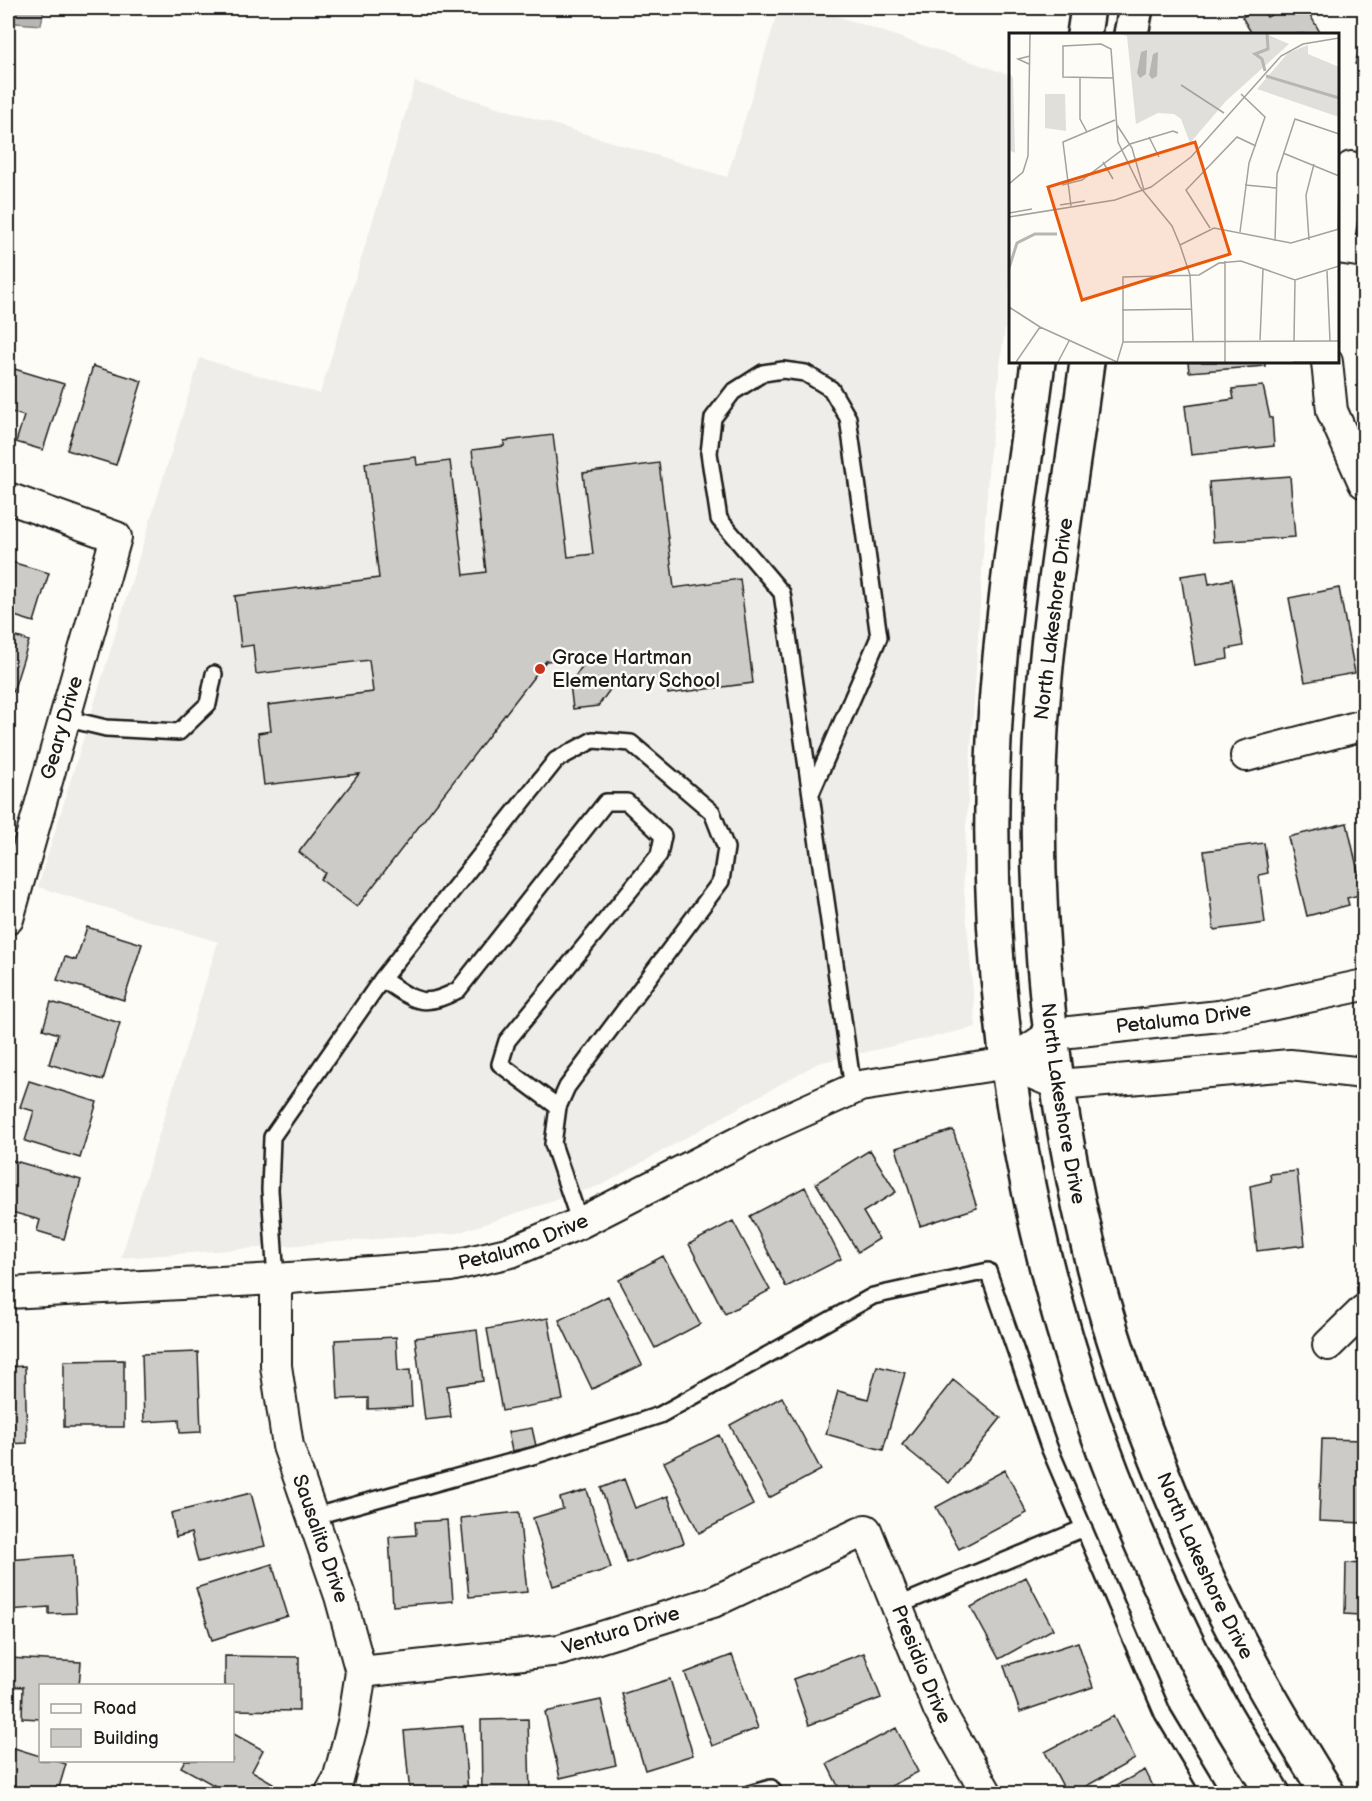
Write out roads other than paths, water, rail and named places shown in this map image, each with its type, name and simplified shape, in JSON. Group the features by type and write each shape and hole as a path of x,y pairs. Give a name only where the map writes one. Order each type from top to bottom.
{"main road":[{"path":"1084,33 1088,8"},
{"path":"1131,33 1136,8"},
{"path":"1038,363 1010,570 993,742 992,852 995,942 1008,1063 1021,1149 1047,1272 1067,1345 1100,1443 1128,1514 1180,1631 1215,1697 1273,1794"},
{"name":"North Lakeshore Drive","path":"1087,363 1049,641 1040,752 1041,902 1052,1034 1072,1173 1094,1270 1120,1356 1159,1466 1196,1554 1237,1637 1328,1794"}],"street":[{"path":"1339,240 1352,166"},
{"path":"1339,246 1365,252"},
{"path":"1328,363 1332,411 1365,483"},
{"name":"Geary Drive","path":"8,498 116,537 8,919"},
{"path":"1246,756 1365,725"},
{"name":"Petaluma Drive","path":"8,1293 276,1279 451,1266 511,1252 580,1223 764,1130 853,1089 1008,1063 1052,1034 1218,1016 1365,985"},
{"path":"1008,1063 1059,1085 1290,1065 1365,1073"},
{"name":"Sausalito Drive","path":"276,1279 276,1366 288,1446 340,1596 360,1672 353,1723 338,1780 330,1794"},
{"path":"1328,1345 1365,1310"},
{"name":"Ventura Drive","path":"360,1672 560,1650 713,1602 866,1530"},
{"name":"Presidio Drive","path":"866,1530 939,1710 987,1794"}],"lane":[{"path":"812,791 879,637 848,418 831,389 805,373 783,370 763,373 733,392 713,418 709,453 719,519 782,593 853,1089"},
{"path":"64,718 106,728 179,732 208,704 214,674"},
{"path":"276,1279 270,1190 272,1137 382,979 556,760 593,740 631,743 712,812 726,848 721,881 567,1088 558,1107 553,1144 580,1223"},
{"path":"382,979 414,1000 438,1001 458,990 606,802 627,802 663,836 659,855 507,1041 500,1064 558,1107"},
{"path":"312,1517 536,1455 660,1415 873,1296 988,1271 1049,1447 1083,1528 1163,1714 1211,1794"},
{"path":"897,1606 1083,1528"},
{"path":"749,1794 771,1788 774,1794"}],"place":[{"name":"Grace Hartman Elementary School","path":"540,669"}]}
